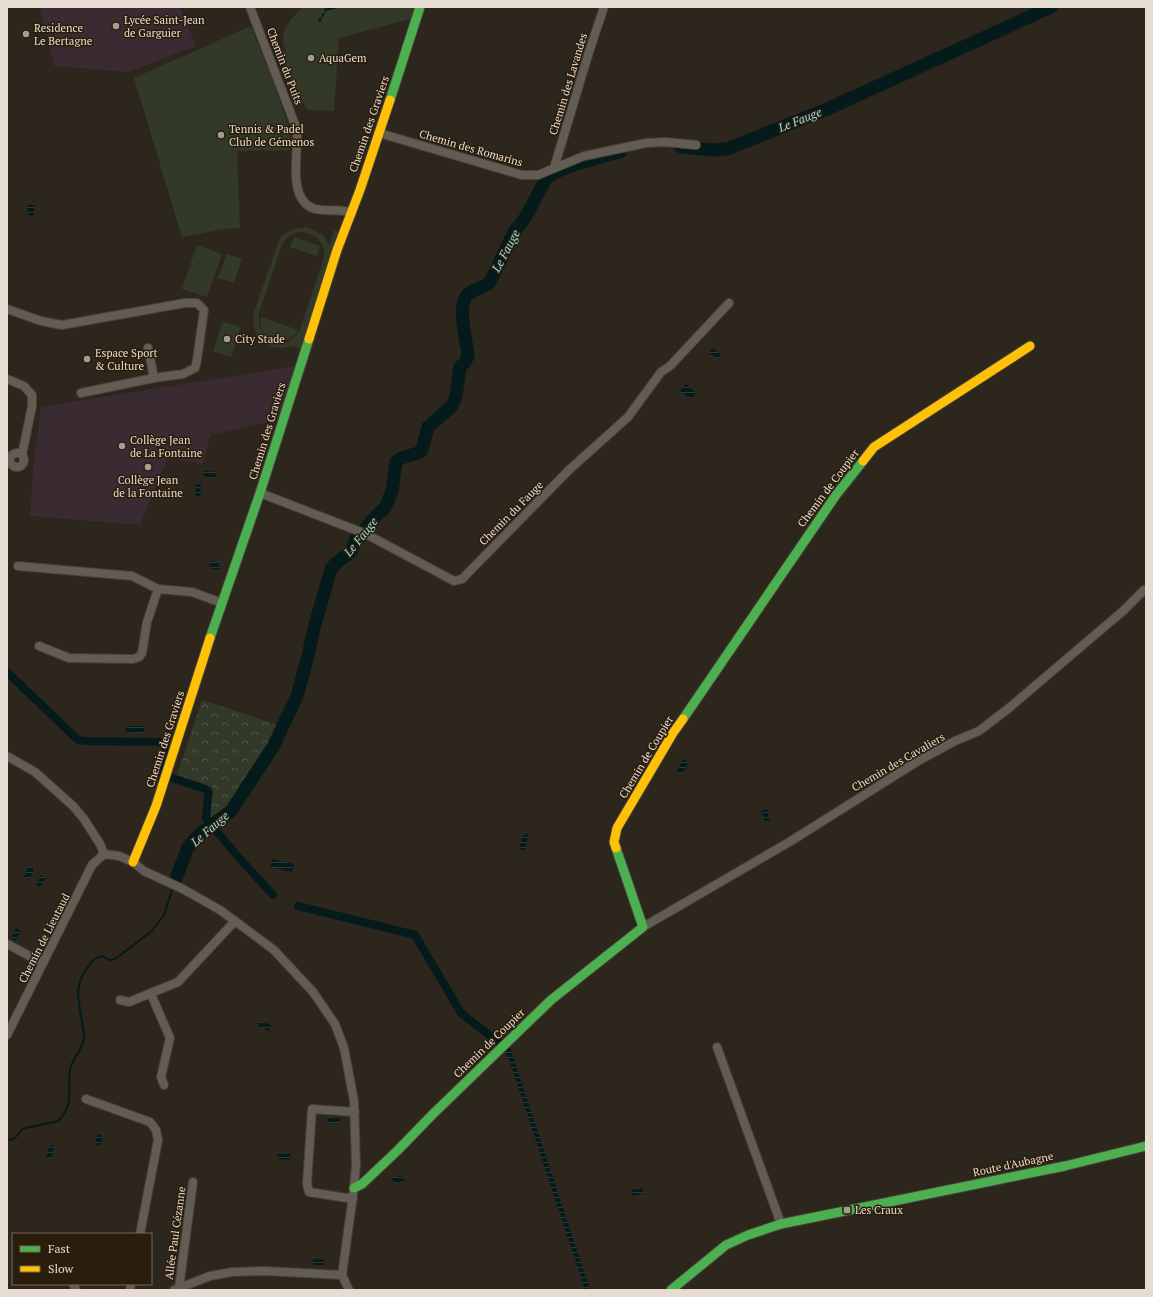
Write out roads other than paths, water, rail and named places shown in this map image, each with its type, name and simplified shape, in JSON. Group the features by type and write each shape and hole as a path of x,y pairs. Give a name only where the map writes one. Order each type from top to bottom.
{"street":[{"name":"Chemin du Puits","path":"250,7 297,130 296,182 299,193 304,201 314,208 341,210 352,213"},
{"name":"Chemin des Graviers","path":"133,862 156,806 222,603 260,493 334,258 352,213 420,7"},
{"name":"Chemin des Lavandes","path":"554,168 604,7"},
{"name":"Chemin des Romarins","path":"379,133 522,175 538,175 584,156 646,143 665,142 696,145"},
{"path":"7,309 41,321 62,325 185,303 197,303 204,310 195,368 183,374 154,378 82,394"},
{"name":"Chemin du Fauge","path":"260,493 362,533 454,581 462,579 569,470 628,417 661,372 670,366 729,303"},
{"name":"Chemin de Coupier","path":"354,1188 362,1184 397,1151 433,1114 551,1000 643,927 614,842 617,828 670,738 836,496 874,447 1030,346"},
{"path":"148,348 154,378"},
{"path":"7,379 24,386 32,395 32,406 22,455 16,453 10,457 11,467"},
{"path":"18,566 132,576 158,589 192,592 222,603"},
{"path":"39,646 69,658 133,659 139,657 142,653 147,622 158,589"},
{"name":"Chemin des Cavaliers","path":"643,927 791,841 918,761 955,741 979,731 1009,708 1123,611 1144,590"},
{"path":"7,756 35,772 73,806 84,819 100,844 104,854 119,856 133,862 144,871 182,889 220,910 274,950 313,992 335,1024 344,1048 354,1101 356,1165 353,1199 342,1275 349,1290"},
{"name":"Chemin de Lieutaud","path":"7,1035 92,865 104,854"},
{"path":"120,1000 129,1002 178,982 235,921"},
{"path":"7,944 43,962"},
{"path":"151,994 170,1038 161,1077 164,1085"},
{"path":"717,1047 781,1224"},
{"path":"86,1099 150,1122 156,1130 158,1140 140,1233"},
{"path":"353,1199 308,1192 306,1184 312,1109 354,1112"},
{"name":"Route d'Aubagne","path":"671,1290 726,1245 748,1235 781,1224 1065,1166 1146,1146"},
{"name":"Allée Paul Cézanne","path":"176,1289 193,1182"},
{"path":"176,1289 210,1276 232,1272 342,1275"}],"water":[{"path":"324,7 338,8 326,11 320,22 318,21 325,10"},
{"path":"28,205 34,205 34,215 31,216 27,214"},
{"path":"713,348 721,355 718,359 709,353"},
{"path":"686,384 696,393 690,399 680,391"},
{"path":"204,471 217,472 216,478 204,476"},
{"path":"196,484 201,484 200,496 197,497 195,495"},
{"path":"212,561 220,563 218,565 220,567 219,569 213,569 209,564 209,562"},
{"path":"126,726 144,726 144,733 126,732"},
{"path":"683,759 689,762 682,774 677,771"},
{"path":"767,809 770,820 765,822 761,811"},
{"path":"527,834 528,836 525,850 519,849 523,835"},
{"path":"272,859 294,864 292,872 270,867"},
{"path":"28,866 34,869 30,879 24,877"},
{"path":"41,875 46,878 40,887 36,885"},
{"path":"16,928 21,931 16,941 11,938"},
{"path":"260,1021 271,1025 269,1031 258,1026"},
{"path":"507,1045 511,1050 590,1290 585,1290 510,1062 503,1049"},
{"path":"328,1117 340,1118 339,1124 328,1123"},
{"path":"99,1134 102,1136 102,1143 98,1146 95,1144 97,1135"},
{"path":"52,1145 54,1148 51,1158 46,1157 49,1146"},
{"path":"278,1154 290,1154 291,1158 289,1160 278,1159"},
{"path":"402,1175 405,1182 402,1181 394,1183 392,1178"},
{"path":"642,1188 644,1193 633,1196 631,1190"},
{"path":"313,1259 324,1260 324,1265 313,1265"}],"waterway":[{"name":"Le Fauge","path":"681,147 713,150 727,149 827,109 1051,7"},
{"name":"Le Fauge","path":"175,881 188,847 201,833 231,811 273,747 297,696 331,569 336,563 351,552 356,539 385,508 392,491 396,462 401,458 418,453 422,450 428,427 451,407 456,397 460,367 468,356 462,315 465,299 468,294 490,282 514,232 525,218 547,177 573,165 620,152"},
{"path":"7,672 78,740 163,742 165,747 161,772 163,774"},
{"path":"169,777 205,789 209,793"},
{"path":"208,797 206,818 210,823"},
{"path":"213,827 273,895"},
{"name":"Le Fauge","path":"7,1140 14,1139 22,1129 58,1121 64,1114 69,1101 69,1073 84,1038 78,994 80,980 95,959 102,956 109,960 115,959 152,931 164,915 173,887"},
{"path":"298,906 415,935 461,1013 502,1045"}],"place":[{"name":"Lycée Saint-Jean de Garguier","path":"116,26"},
{"name":"Residence Le Bertagne","path":"26,34"},
{"name":"AquaGem","path":"311,58"},
{"name":"Tennis & Padel Club de Gémenos","path":"221,135"},
{"name":"City Stade","path":"227,339"},
{"name":"Espace Sport & Culture","path":"87,359"},
{"name":"Collège Jean de La Fontaine","path":"122,446"},
{"name":"Collège Jean de la Fontaine","path":"148,467"},
{"name":"Les Craux","path":"847,1210"}]}
